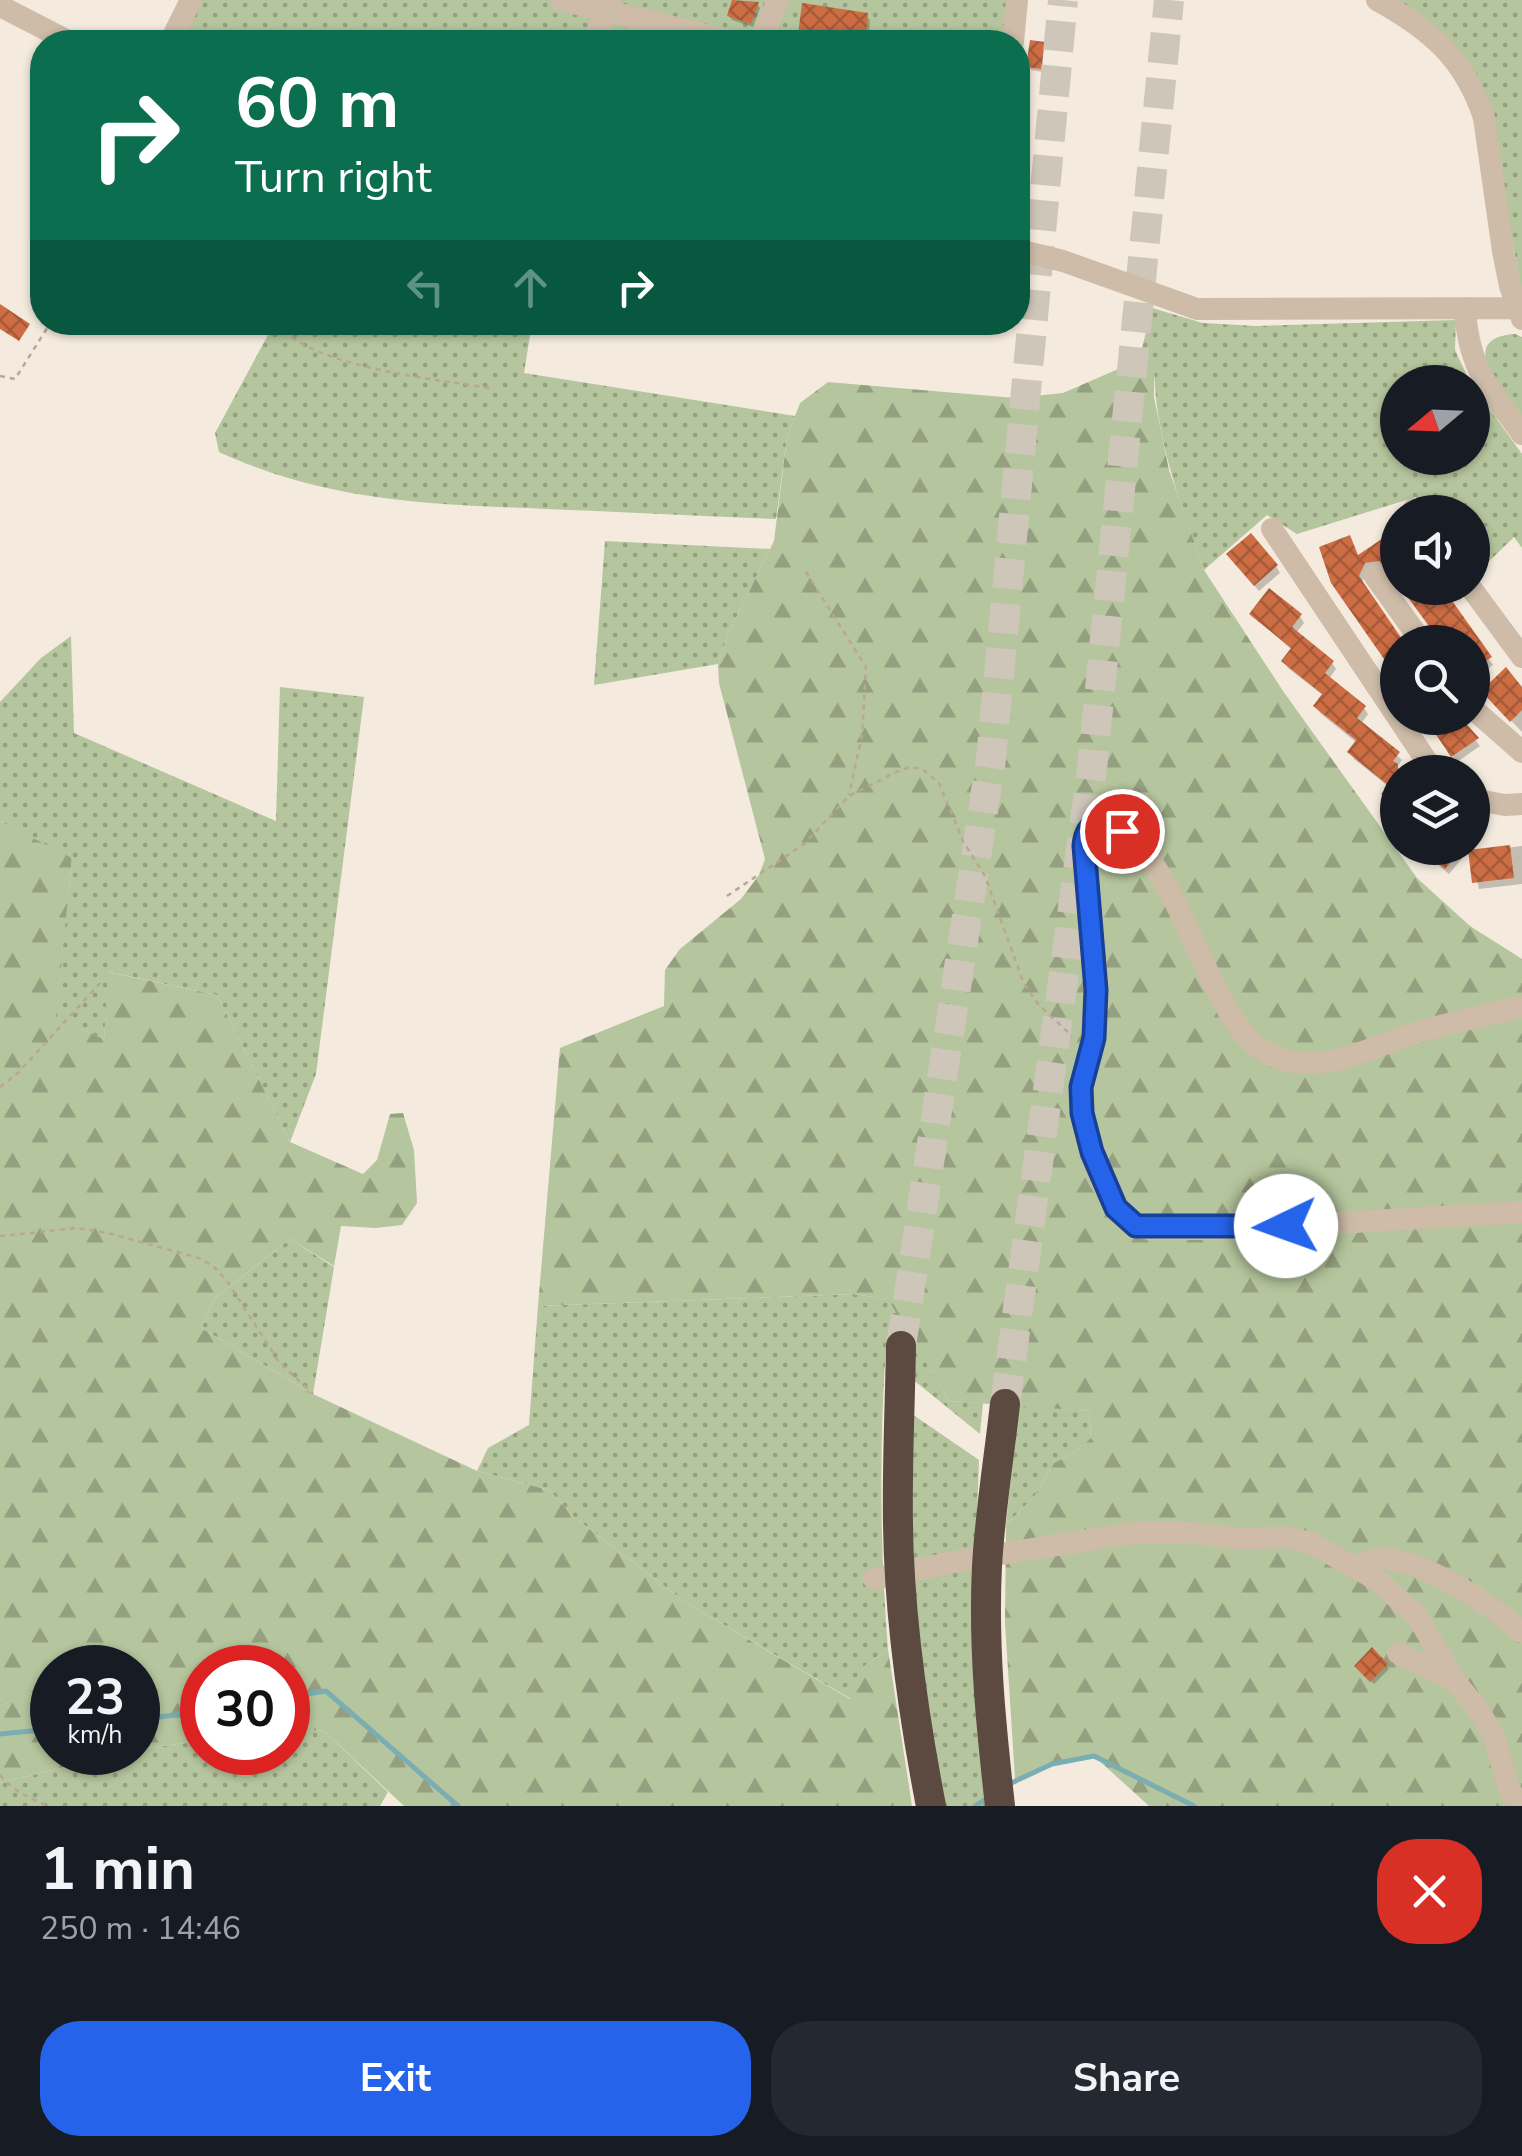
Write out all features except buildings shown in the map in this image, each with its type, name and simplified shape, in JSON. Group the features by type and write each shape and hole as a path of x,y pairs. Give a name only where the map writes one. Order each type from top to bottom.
{"highway":[{"path":"901,1346 898,1524 902,1604 917,1731 931,1806"},
{"path":"1000,1806 987,1675 986,1611 987,1562 1005,1404"}],"street":[{"path":"176,30 190,0"},
{"path":"561,0 608,5 694,30"},
{"path":"765,30 778,0"},
{"path":"1014,30 1017,0"},
{"path":"1030,253 1197,308 1520,311 1503,251 1484,118 1475,92 1464,70 1443,48 1414,23 1377,0"},
{"path":"599,30 608,5"},
{"path":"0,6 47,30"},
{"path":"1464,308 1466,336 1478,373 1522,434"},
{"path":"1272,529 1423,755"},
{"path":"1374,576 1410,625"},
{"path":"1484,605 1522,657"},
{"path":"1490,724 1522,752"},
{"path":"1490,803 1522,804"},
{"path":"1522,1007 1415,1033 1342,1060 1301,1063 1269,1055 1242,1030 1225,1003 1181,910 1147,854 1122,831 1100,822 1085,835 1095,1017 1081,1087 1085,1132 1116,1208 1136,1226 1238,1229 1522,1212"},
{"path":"874,1579 963,1560 1140,1532 1298,1539 1354,1566 1406,1603 1494,1736 1518,1806"},
{"path":"1354,1566 1384,1559 1400,1562 1468,1592 1522,1632"},
{"path":"1398,1653 1455,1681"}],"path":[{"path":"0,376 15,378 43,335"},
{"path":"289,335 296,344 340,361 494,389"},
{"path":"806,572 866,667 862,735 849,796"},
{"path":"727,896 804,844 849,796 910,768 931,773 940,783 956,828 996,902 1024,984 1069,1034 1091,1046"},
{"path":"0,1087 102,981"},
{"path":"0,1236 77,1228 108,1232 199,1258 227,1281 278,1362 313,1394"},
{"path":"0,1776 17,1791 48,1806"}],"green space":[{"path":"200,0 600,0 589,30 186,30"},
{"path":"618,0 1010,0 1007,30 607,30"},
{"path":"1388,0 1522,0 1522,292 1485,95"},
{"path":"1152,308 1203,323 1256,326 1456,320 1455,350 1462,365 1380,365 1380,475 1490,475 1490,410 1522,454 1522,548 1514,537 1490,560 1490,495 1380,495 1380,508 1297,534 1267,515 1204,570 1164,444 1154,366 1139,360"},
{"path":"1515,334 1522,337 1522,418 1496,381 1485,356 1488,345 1497,338"},
{"path":"268,335 530,335 524,373 795,416 787,437 776,519 420,502 340,491 260,469 219,452 215,433"},
{"path":"1139,360 1154,365 1154,397 1169,470 1204,570 1283,691 1380,826 1380,865 1408,865 1470,926 1522,959 1522,1806 1149,1806 1094,1756 1052,1764 1015,1779 1005,1623 1006,1525 1034,1497 1054,1463 1091,1438 1089,1411 949,1401 888,1299 853,1294 538,1306 560,1048 664,1006 665,970 680,949 741,899 759,875 765,859 719,683 718,664 728,634 774,541 787,437 800,403 828,382 1015,398 1063,393"},
{"path":"605,541 770,549 728,634 718,664 594,685"},
{"path":"71,636 74,733 276,821 280,687 364,697 316,1074 290,1142 217,995 109,972 104,1039 55,1018 72,859 0,821 0,702 41,658"},
{"path":"0,821 72,858 56,1018 104,1039 108,972 217,995 290,1142 363,1174 377,1160 390,1114 403,1113 414,1150 417,1203 402,1225 341,1226 334,1266 290,1239 215,1298 201,1328 313,1394 477,1471 549,1490 575,1518 688,1604 850,1699 863,1667 888,1650 912,1806 404,1806 323,1730 310,1731 310,1645 180,1645 180,1744 160,1746 160,1645 30,1645 33,1775 0,1783"},
{"path":"290,1239 334,1267 313,1394 201,1328 215,1298"},
{"path":"853,1294 889,1299 949,1401 983,1403 980,1434 911,1378 911,1347 886,1347 881,1498 888,1650 863,1667 851,1699 688,1604 575,1518 549,1490 477,1471 488,1448 529,1425 538,1306"},
{"path":"1018,1405 1089,1411 1091,1438 1054,1463 1034,1497 1006,1525"},
{"path":"909,1412 979,1460 973,1624 987,1806 945,1806 927,1717 916,1617"},
{"path":"323,1730 388,1792 380,1806 0,1806 0,1783 33,1775 160,1775 160,1746 180,1744 180,1775 310,1775 310,1731"}],"waterway":[{"path":"310,1694 326,1691 458,1806"},
{"path":"160,1717 180,1714"},
{"path":"0,1734 30,1731"},
{"path":"1007,1785 1052,1764 1094,1756 1194,1806"},
{"path":"975,1806 989,1797"}],"tunnel":[{"path":"901,1346 991,759 1063,0"},
{"path":"1005,1404 1092,769 1169,0"}],"route":[{"path":"1122,831 1100,822 1085,835 1096,990 1094,1038 1081,1087 1085,1132 1092,1152 1116,1208 1136,1226 1286,1226"}]}
